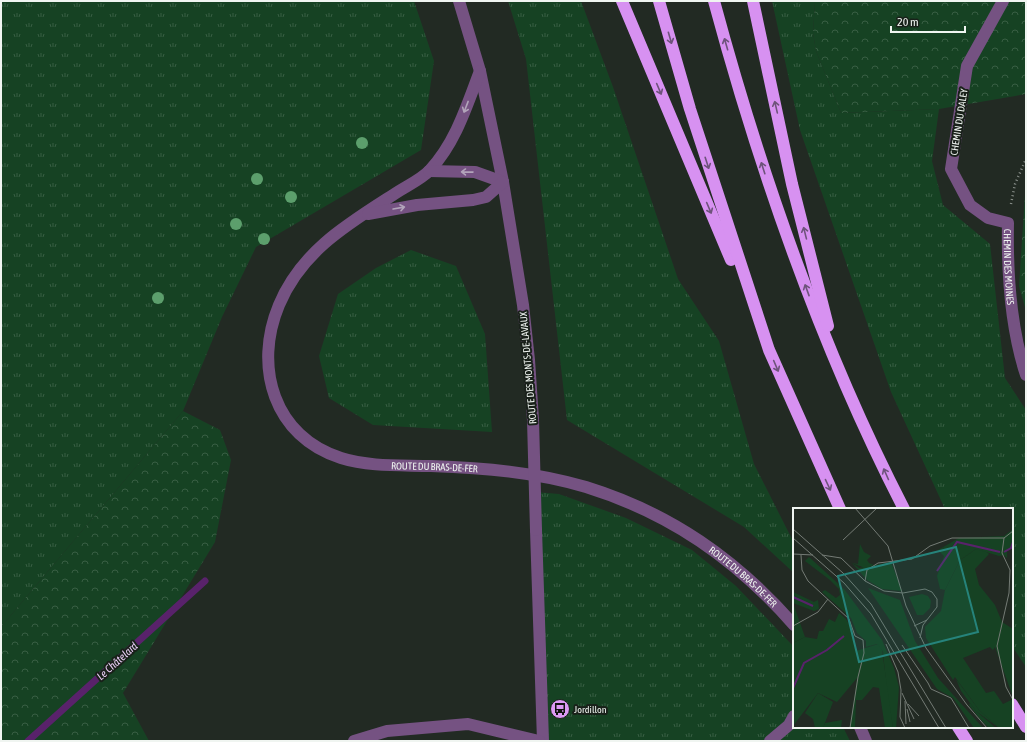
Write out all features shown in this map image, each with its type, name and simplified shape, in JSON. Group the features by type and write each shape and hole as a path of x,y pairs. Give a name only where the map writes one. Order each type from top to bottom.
{"highway":[{"path":"622,1 769,350 840,508"},
{"path":"659,1 692,116 769,350"},
{"path":"714,1 764,171 811,300 838,366 904,508"},
{"path":"753,1 792,184 838,366"},
{"path":"1013,706 1026,727"},
{"path":"959,728 967,741"}],"street":[{"name":"ROUTE DES MONTS-DE-LAVAUX","path":"460,1 480,71 504,182 530,360 544,741"},
{"name":"CHEMIN DU DALEY","path":"1003,1 967,66 952,169 970,205 988,218 1008,223"},
{"name":"ROUTE DU BRAS-DE-FER","path":"480,71 459,127 450,144 429,171 333,235 316,250 284,292 273,321 267,356 273,392 286,418 298,434 309,442 330,453 363,463 484,468 527,472 610,495 661,517 703,542 762,590 793,624"},
{"path":"429,171 475,172 504,182"},
{"name":"ROUTE DU BRAS-DE-FER","path":"361,215 417,205 473,200 486,196 504,182"},
{"name":"CHEMIN DES MOINES","path":"1008,223 1007,263 1013,319 1026,376"},
{"path":"770,741 789,725 793,718"},
{"path":"354,741 387,730 468,724 539,741"},
{"path":"860,728 866,741"}],"path":[{"name":"CHEMIN DES MOINES","path":"1008,223 1015,184 1026,159"}],"green space":[{"path":"1,1 414,1 434,61 421,150 256,247 222,317 183,411 1,627"},
{"path":"508,1 581,1 613,87 678,279 719,341 754,464 793,541 793,572 744,527 567,420 526,59"},
{"path":"772,1 815,1 813,33 816,51 841,113 939,109 932,161 943,205 990,244 1005,378 1026,410 1026,667 1013,648 1013,508 945,508 891,392 800,130"},
{"path":"815,1 1026,1 1026,94 939,109 841,113 816,51 813,33"},
{"path":"1026,179 1026,311 1019,286"},
{"path":"411,250 456,266 485,334 492,432 373,425 329,398 319,356 338,294 376,268"},
{"path":"183,411 220,430 231,460 215,542 123,693 149,741 1,741 1,627"},
{"path":"536,492 559,494 626,518 692,550 736,586 793,646 793,728 844,728 850,741 543,741"}],"waterway":[{"name":"Le Châtelard","path":"28,741 205,581"}],"place":[{"name":"Jordillon","path":"560,709"}]}
